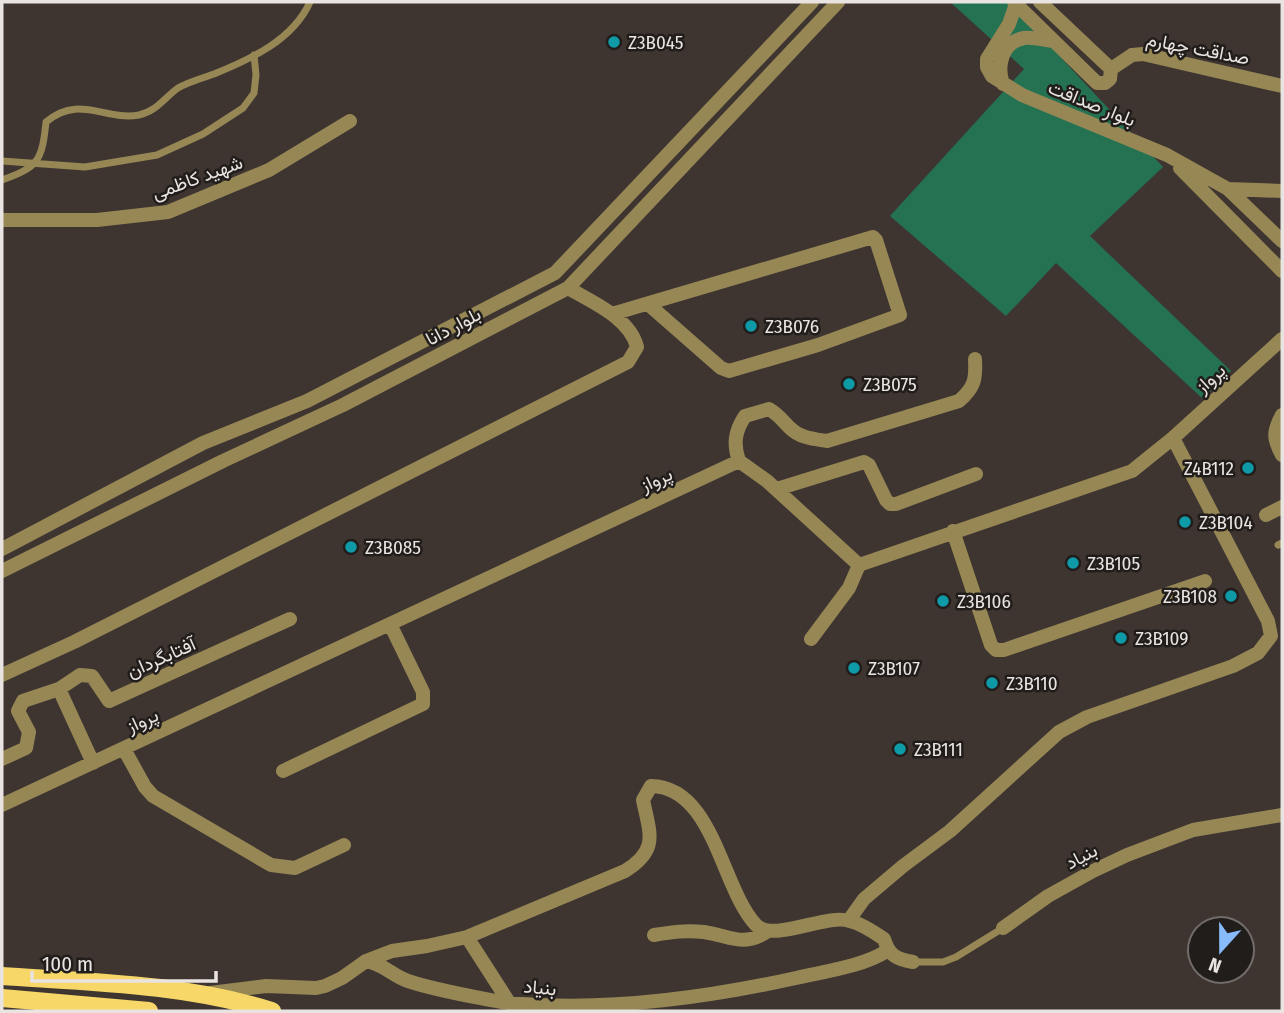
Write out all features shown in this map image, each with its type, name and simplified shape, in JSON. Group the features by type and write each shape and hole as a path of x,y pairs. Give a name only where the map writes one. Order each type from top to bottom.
{"main road":[{"path":"2,976 123,985 197,995 272,1011"},
{"path":"121,1008 123,985"},
{"path":"2,998 90,1009 149,1011"}],"street":[{"name":"بلوار دانا","path":"2,549 204,443 307,401 555,273 813,2"},
{"name":"بلوار دانا","path":"2,571 223,461 343,405 568,288 838,2"},
{"name":"بلوار صداقت","path":"1040,2 1111,69 1110,79 1105,83 1097,83 1015,3 1009,24 987,58 987,67 992,76 1004,85 1052,108 1167,155 1228,189 1282,241"},
{"path":"1004,85 999,63 1012,43 1023,38 1053,41"},
{"name":"صداقت چهارم","path":"1111,69 1132,55 1143,54 1282,86"},
{"name":"شهید کاظمی","path":"2,220 97,220 169,212 269,170 350,121"},
{"name":"بلوار صداقت","path":"1167,155 1282,271"},
{"path":"1228,189 1282,191"},
{"path":"612,314 648,303 873,237 900,315 818,345 729,371 721,368 648,303"},
{"path":"2,676 628,362 637,347 634,336 612,314 568,288"},
{"name":"پرواز","path":"859,565 1132,471 1173,438 1282,339"},
{"path":"811,639 849,588 859,565 777,489 738,461 734,449 737,429 745,416 769,409 781,416 791,429 806,438 827,441 959,401 971,391 976,380 975,359"},
{"path":"1282,415 1275,432 1275,442 1282,455"},
{"path":"849,920 863,899 950,831 1059,732 1087,717 1233,666 1258,653 1271,636 1268,621 1173,438"},
{"name":"پرواز","path":"2,805 738,461"},
{"path":"777,489 864,462 869,465 886,500 890,504 896,504 976,474"},
{"path":"1266,515 1282,507"},
{"path":"953,531 991,645 996,650 1004,650 1205,582"},
{"name":"آفتابگردان","path":"2,759 26,748 29,732 18,711 23,701 59,689 80,675 92,676 110,701 290,619"},
{"path":"283,771 423,704 423,692 390,624"},
{"path":"59,689 93,763"},
{"path":"124,749 145,788 153,796 271,864 295,868 344,845"},
{"path":"197,995 266,986 316,988 342,978 366,961 392,951 467,937 625,871 643,860 649,847 649,828 643,800 651,786 664,786 675,790 695,812 715,842 733,888 757,927 768,931"},
{"name":"بنیاد","path":"1003,928 1048,897 1127,855 1193,830 1282,816"},
{"path":"654,935 679,930 746,941 768,931 849,920 884,939 887,951 897,959 913,962"},
{"path":"467,937 510,1003"},
{"name":"بنیاد","path":"366,961 374,962 406,981 510,1003 568,1009 627,1009 742,990 843,967 875,958 887,951"}],"lane":[{"path":"2,180 19,174 38,162 44,145 46,122 57,113 75,108 135,116 149,113 179,88 233,67 289,34 310,2"},
{"path":"2,161 85,167 157,155 203,134 243,108 254,93 254,55"},
{"name":"بنیاد","path":"913,962 943,962 1003,928"}],"green space":[{"path":"950,2 1009,2 1163,167 1090,236 1231,371 1203,399 1056,263 1006,316 890,216 1024,69"}],"place":[{"name":"Z3B045","path":"614,42"},
{"name":"Z3B076","path":"751,326"},
{"name":"Z3B075","path":"849,384"},
{"name":"Z4B112","path":"1248,468"},
{"name":"Z3B104","path":"1185,522"},
{"name":"Z3B085","path":"351,547"},
{"name":"Z3B105","path":"1073,563"},
{"name":"Z3B108","path":"1231,596"},
{"name":"Z3B106","path":"943,601"},
{"name":"Z3B109","path":"1121,638"},
{"name":"Z3B107","path":"854,668"},
{"name":"Z3B110","path":"992,683"},
{"name":"Z3B111","path":"900,749"}]}
